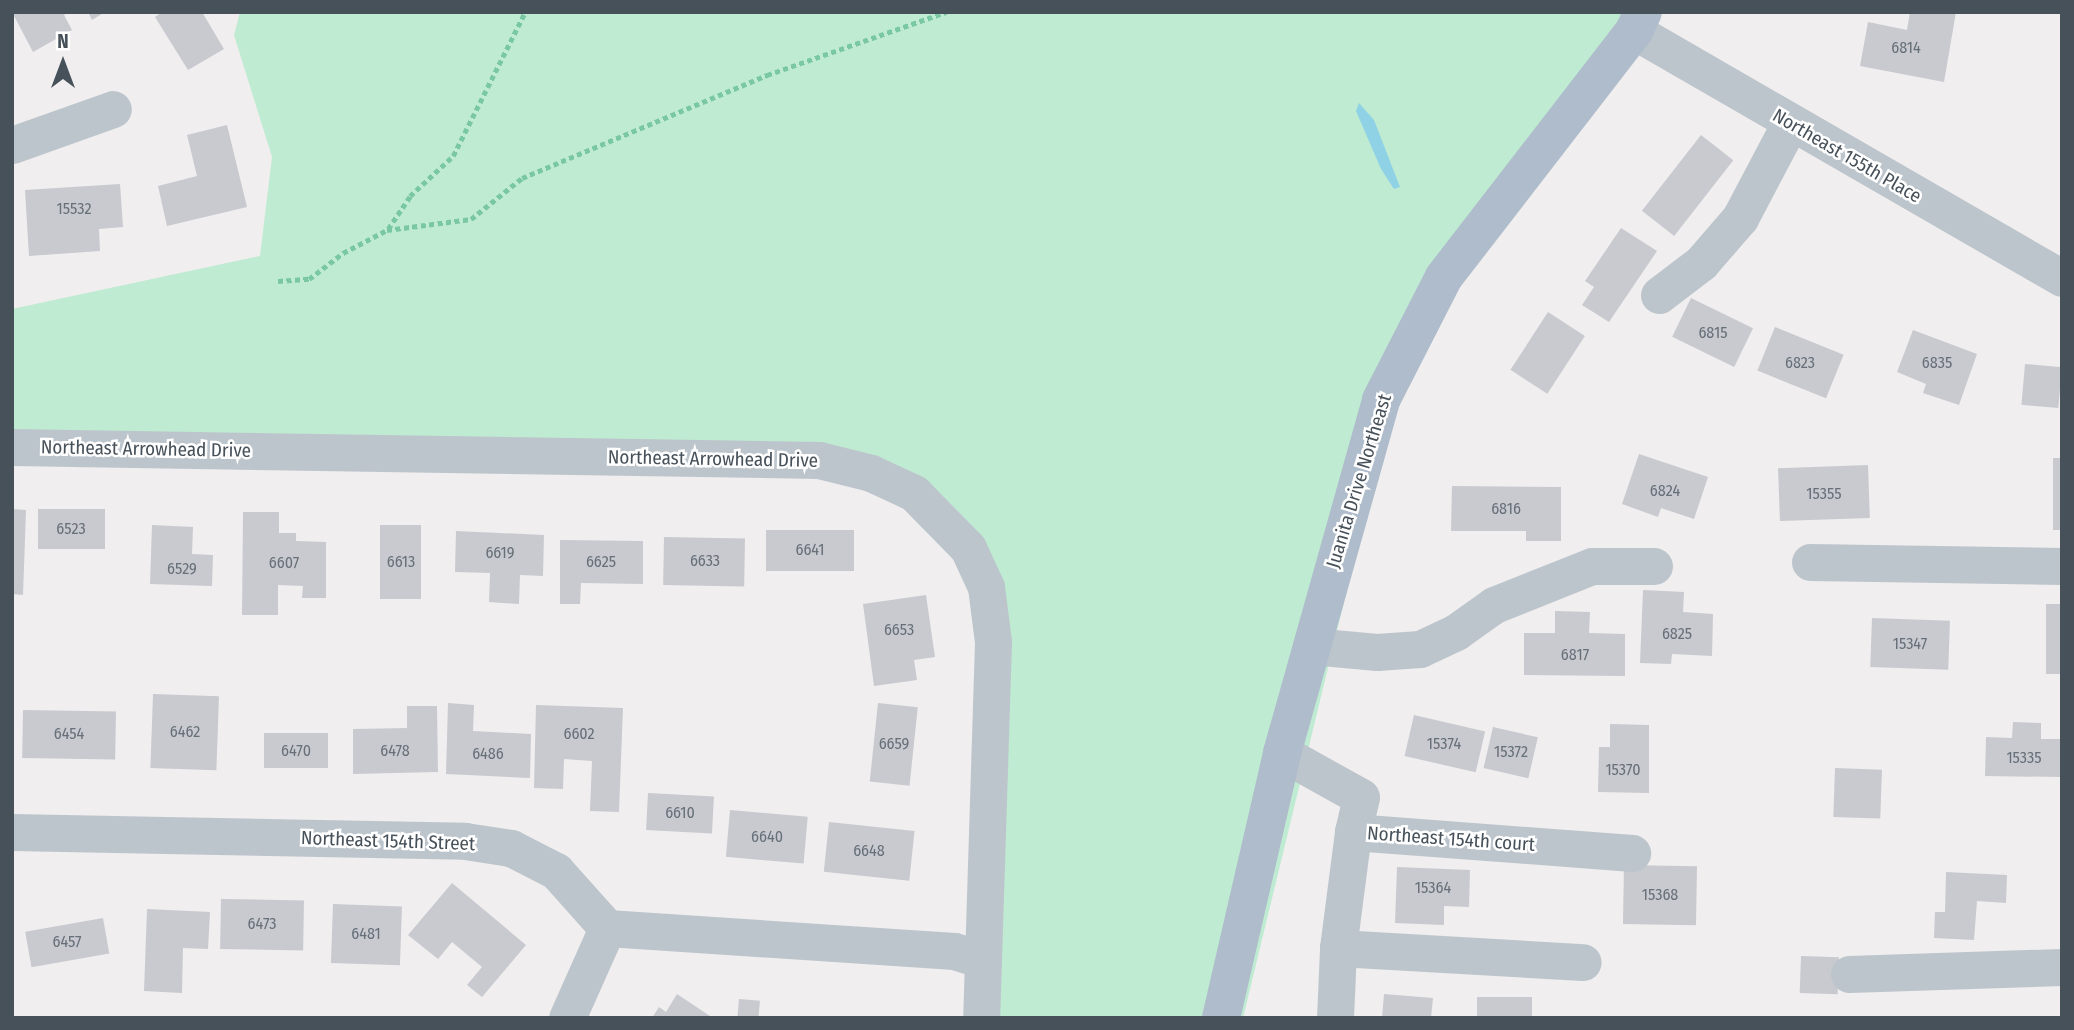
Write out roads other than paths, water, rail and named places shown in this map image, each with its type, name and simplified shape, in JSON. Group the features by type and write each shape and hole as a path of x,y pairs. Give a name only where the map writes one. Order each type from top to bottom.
{"main road":[{"name":"Juanita Drive Northeast","path":"1221,1018 1282,753 1381,400 1444,277 1639,22"}],"street":[{"name":"Northeast 155th Place","path":"1639,22 1790,123 2062,278"},
{"path":"12,145 113,109"},
{"path":"1659,295 1701,263 1740,218 1790,123"},
{"name":"Northeast Arrowhead Drive","path":"12,447 819,460 871,473 914,494 968,548 986,587 993,642 981,1018"},
{"path":"1810,562 2062,566"},
{"path":"1311,646 1377,652 1420,649 1531,589 1592,566 1654,566"},
{"name":"Northeast 154th court","path":"1282,753 1361,797 1353,832 1632,853"},
{"name":"Northeast 154th Street","path":"12,832 466,841 511,848 556,871 607,928"},
{"path":"1335,1018 1338,948 1353,832"},
{"path":"567,1018 607,928 954,951 983,960"},
{"path":"1338,948 1583,962"},
{"path":"1849,974 2062,967"}],"water":[{"path":"1359,103 1374,120 1400,187 1394,189 1381,169 1356,111"}]}
